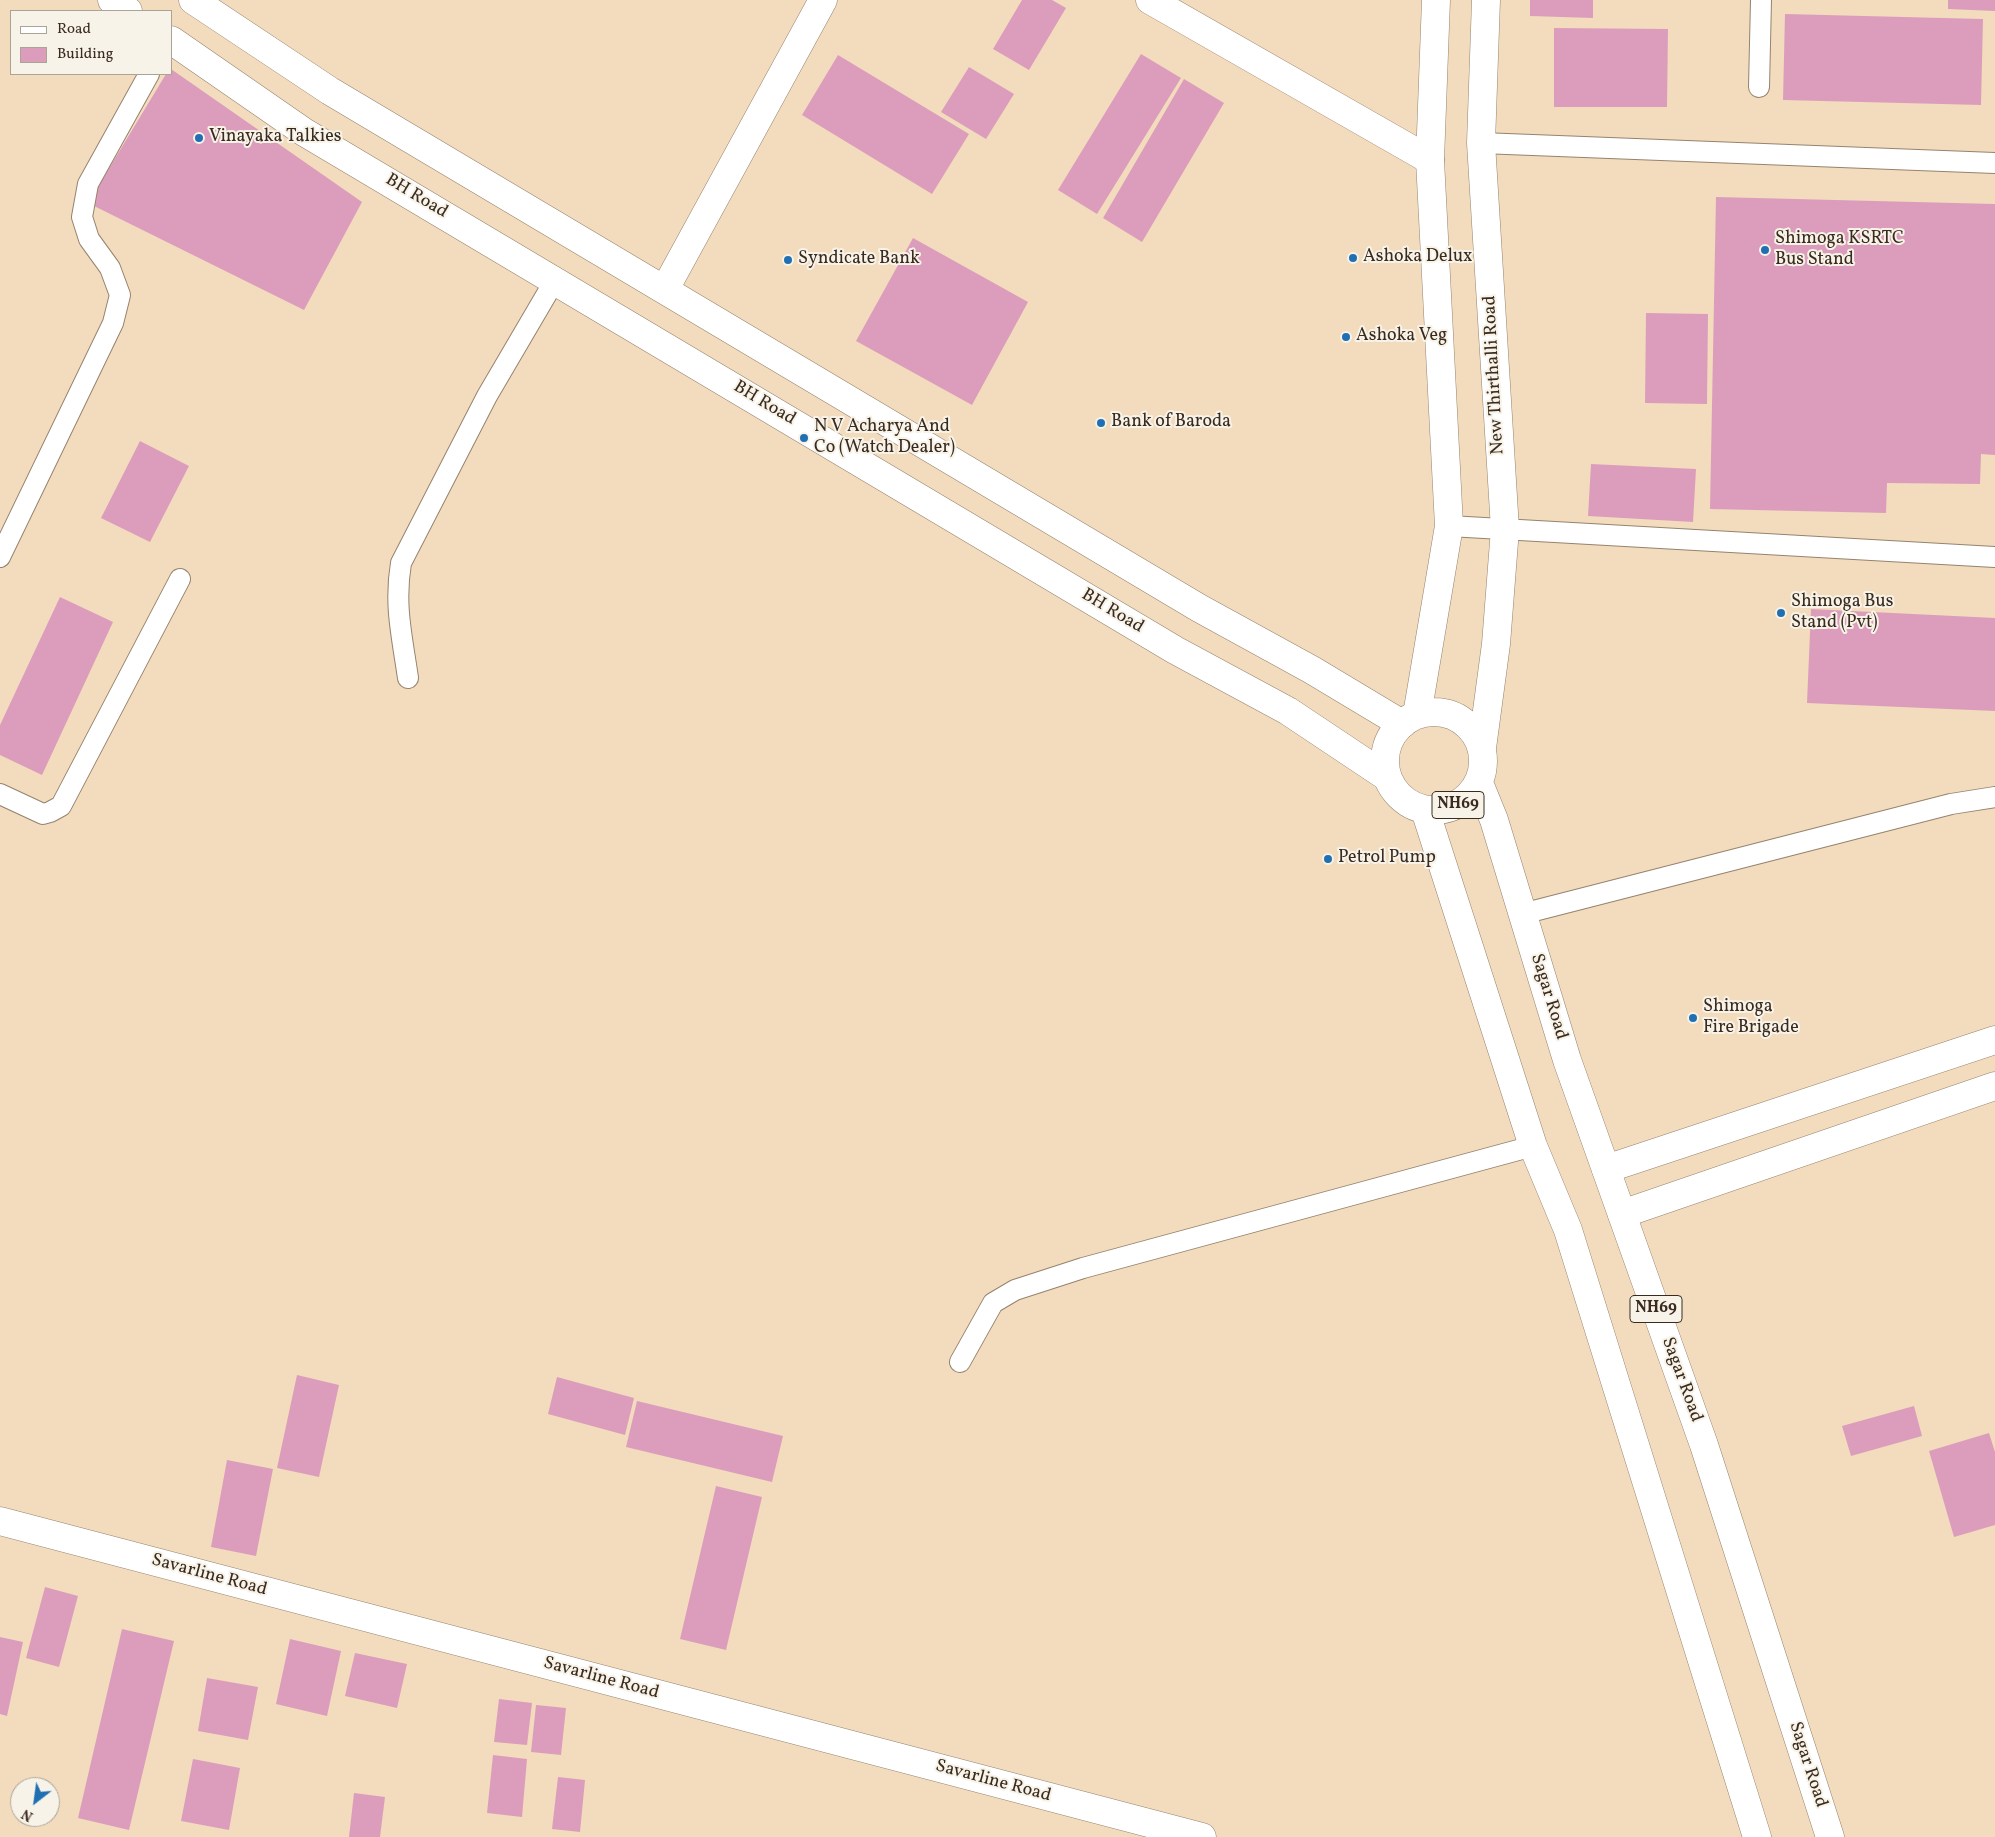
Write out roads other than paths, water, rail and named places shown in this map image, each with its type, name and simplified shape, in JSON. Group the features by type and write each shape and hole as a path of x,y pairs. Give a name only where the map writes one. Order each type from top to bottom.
{"main road":[{"path":"112,0 127,10"},
{"path":"193,0 330,91 1199,608 1312,670 1410,720 1426,712 1444,713 1460,719 1473,730 1482,748"},
{"path":"665,289 823,0"},
{"path":"1150,0 1430,160"},
{"name":"NH69","path":"1436,0 1430,160 1449,526 1410,720 1397,728 1388,742 1384,760 1387,776 1394,792 1408,804 1425,810 1442,810 1458,805 1470,797 1479,783 1483,766 1482,748"},
{"name":"New Thirthalli Road","path":"1482,748 1496,644 1505,529 1481,142 1486,0"},
{"name":"BH Road","path":"172,41 304,132 1175,650 1288,711 1387,776"},
{"name":"Sagar Road","path":"1479,783 1494,820 1567,1060 1704,1445 1830,1837"},
{"name":"NH69","path":"1425,810 1533,1146 1568,1230 1757,1837"},
{"path":"1606,1169 1995,1040"},
{"path":"1622,1214 1995,1086"},
{"name":"Savarline Road","path":"0,1521 1202,1837"}],"lane":[{"path":"1759,87 1761,0"},
{"path":"0,557 113,323 120,295 110,268 89,240 82,217 88,184 148,75"},
{"path":"1481,142 1995,163"},
{"path":"408,678 398,614 397,588 401,563 487,396 555,280"},
{"path":"1449,526 1995,557"},
{"path":"0,794 43,814 61,806 180,579"},
{"path":"1522,914 1951,804 1995,797"},
{"path":"960,1362 993,1303 1015,1290 1083,1268 1533,1146"}],"place":[{"name":"Vinayaka Talkies","path":"199,138"},
{"name":"Shimoga KSRTC Bus Stand","path":"1765,250"},
{"name":"Ashoka Delux","path":"1353,258"},
{"name":"Syndicate Bank","path":"788,260"},
{"name":"Ashoka Veg","path":"1346,337"},
{"name":"Bank of Baroda","path":"1101,423"},
{"name":"N V Acharya And Co (Watch Dealer)","path":"804,438"},
{"name":"Shimoga Bus Stand (Pvt)","path":"1781,613"},
{"name":"Petrol Pump","path":"1328,859"},
{"name":"Shimoga Fire Brigade","path":"1693,1018"}]}
